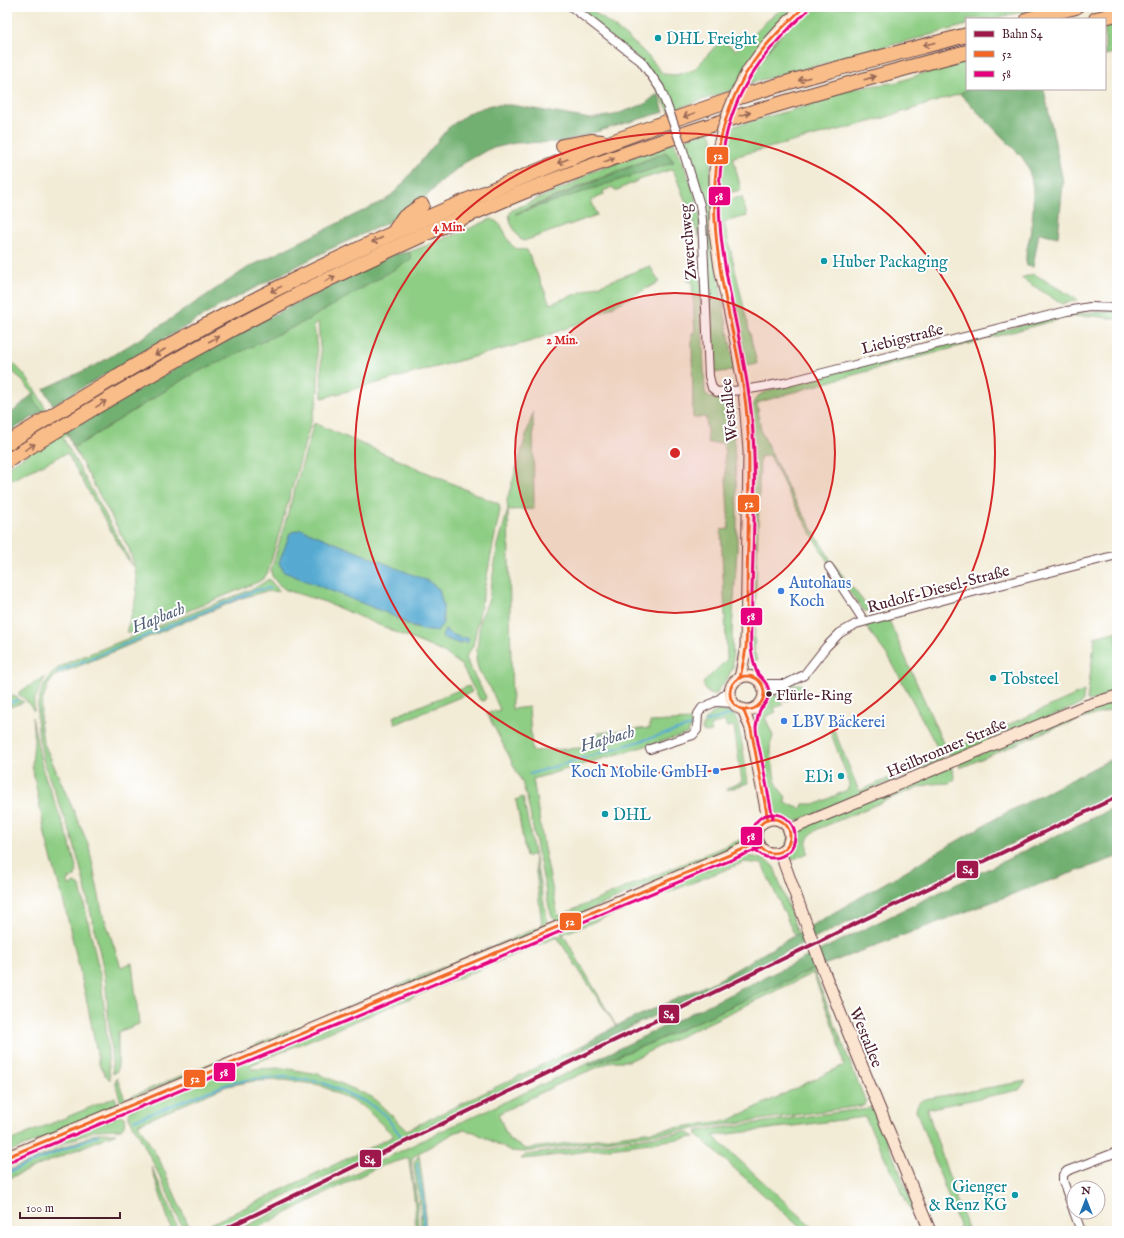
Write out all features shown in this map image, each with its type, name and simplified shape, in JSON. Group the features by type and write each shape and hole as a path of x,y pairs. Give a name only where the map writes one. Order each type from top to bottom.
{"highway":[{"path":"1032,18 1076,7"},
{"path":"1100,18 1117,14"},
{"path":"7,443 47,418 206,326 251,302 361,247 488,191 612,142 724,102 854,64 966,35"},
{"path":"7,461 185,355 278,304 356,266 497,203 641,148 739,115 966,52"},
{"path":"563,146 592,141 612,142"},
{"path":"393,233 403,218 422,205"}],"main road":[{"name":"Westallee","path":"740,678 746,647 749,451 744,390 736,342 720,268 716,233 715,177 718,149 729,109 738,88 748,70 765,46 786,23 804,7"},
{"name":"Westallee","path":"746,647 753,677"},
{"path":"738,706 748,710 755,708 761,703 763,690 759,681 753,677 746,676 740,678 732,685 731,696 751,729 768,820"},
{"name":"Heilbronner Straße","path":"789,830 1085,706 1117,696"},
{"path":"751,729 755,708"},
{"path":"768,820 780,821 786,825 789,830 789,843 780,852 767,852 761,848 758,843 756,836 758,829 768,820"},
{"path":"7,1157 758,843"},
{"name":"Westallee","path":"780,852 820,962 877,1105 930,1231"}],"street":[{"name":"Zwerchweg","path":"574,8 641,61 660,88 682,147 700,204 702,219 709,376 712,388 717,392 744,390"},
{"name":"Liebigstraße","path":"744,390 784,383 1067,311 1090,307 1117,308"},
{"name":"Rudolf-Diesel-Straße","path":"763,690 786,684 804,675 826,647 840,633 864,621 1117,555"},
{"path":"829,567 864,621"},
{"path":"650,749 693,735 697,730 698,714 702,708 715,702 731,690"},
{"path":"715,702 738,706"},
{"path":"1066,1190 1063,1182 1063,1175 1067,1171 1117,1152"},
{"path":"1077,1220 1081,1231"}],"green space":[{"path":"572,7 589,7 638,46 663,74 676,75 694,70 721,40 736,50 770,18 785,7 793,17 738,88 669,111 641,61"},
{"path":"813,7 981,7 983,10 992,7 1040,7 997,18 966,18 966,25 750,83 768,51 799,18"},
{"path":"1117,25 1117,52 1106,55 1106,26"},
{"path":"966,58 966,90 960,94 874,121 733,157 741,190 721,195 718,190 723,148 730,126 810,105 829,92 898,82"},
{"path":"966,90 1044,90 1063,182 1058,237 1039,233 1033,267 1027,266 1026,258 1033,211 1033,186 1027,165 1022,157 960,94"},
{"path":"656,95 659,96 664,112 561,142 515,143 489,149 464,163 439,183 418,204 387,223 328,250 220,306 53,405 44,389 98,364 148,334 249,267 387,199 399,188 448,128 470,112 491,105 512,105 590,119 614,115 645,104"},
{"path":"709,131 713,140 711,152 711,191 717,270 735,370 713,373 704,218 681,140"},
{"path":"674,142 690,180 699,210 699,237 673,169 639,180 615,191 613,187 603,191 604,195 591,200 597,215 524,241 520,239 511,224 509,215 512,210 572,184 589,173","holes":["666,152 674,162 521,211"]},
{"path":"666,152 674,162 515,214"},
{"path":"742,197 747,216 724,222 757,364 745,366 723,268 718,207 722,201"},
{"path":"491,219 500,225 510,243 514,247 527,250 550,304 650,266 659,282 585,321 532,341 322,398 318,322 314,324 318,372 317,401 268,572 264,578 258,582 132,634 128,633 127,629 134,607 137,589 133,561 129,549 72,445 77,446 187,377 412,259 409,252 457,234"},
{"path":"409,252 412,259 306,321 187,377 77,446 72,445 67,430 241,331 394,254"},
{"path":"694,272 700,276 705,393 711,398 729,400 733,422 737,502 737,550 732,631 733,667 717,694 711,695 706,691 703,683 727,659 721,530 729,529 724,443 708,443 706,417 693,418 692,333 695,332 692,281 687,281 687,277 690,273"},
{"path":"1034,274 1078,300 1062,304 1021,278"},
{"path":"1117,312 1117,319 1094,316 1067,317 835,380 757,403 761,431 789,490 832,562 871,611 864,611 830,566 787,491 770,455 760,457 754,651 757,661 752,662 749,644 751,416 756,398 763,393 780,387 1066,314"},
{"path":"7,358 29,381 46,409 43,411 33,401 33,393 19,377 7,367"},
{"path":"34,393 34,401 43,411 7,433 7,417"},
{"path":"533,412 534,509 508,510 507,500"},
{"path":"314,423 499,504 500,510 473,646 466,657 469,666 486,697 484,701 480,700 461,665 445,653 325,602 286,590 277,583 272,576 271,571","holes":["393,616 437,631 414,628"]},
{"path":"67,430 68,435 63,438 126,552 132,566 67,453 7,482 7,467"},
{"path":"508,510 512,709 529,707 532,751 598,747 597,733 650,728 650,722 691,720 691,728 687,734 533,779 544,848 558,916 742,839 744,843 564,921 556,921 552,916 527,798 522,782 487,713 500,710 491,689 479,671 476,660 480,620 489,599 498,545"},
{"path":"269,579 280,591 263,592 242,598 55,676 48,685 42,702 40,720 43,741 89,846 102,911 121,967 132,963 139,1024 118,1032 118,1064 117,1071 113,1074 105,976 72,837 45,767 39,739 37,719 38,702 42,689 57,669 69,662 255,588"},
{"path":"888,618 947,752 942,756 890,659 864,624"},
{"path":"1117,631 1117,693 1091,701 1087,700 1095,637"},
{"path":"45,677 34,701 34,711 24,698 19,695 19,692"},
{"path":"796,684 801,684 807,690 802,693 798,689 792,689 789,695 790,699 785,701 781,691"},
{"path":"469,686 472,692 396,724 393,717"},
{"path":"1084,691 1081,704 1029,726 1014,728 993,738 983,745 957,756 951,756 947,752"},
{"path":"773,693 775,697 779,695 783,705 774,708 776,712 765,717 773,736 770,746 775,780 780,790 786,797 784,802 801,809 803,804 817,804 847,790 850,784 830,731 834,730 859,791 942,756 942,760 797,821 791,821 779,816 773,809 769,800 758,743 758,713"},
{"path":"12,696 24,702 7,708 7,698"},
{"path":"1117,699 1117,708 1057,727 960,768 959,763"},
{"path":"721,709 722,711 733,714 736,719 741,736 748,783 727,790 727,788 742,782 734,726 727,727 724,721 710,726 712,732 706,733 702,730 708,717"},
{"path":"32,717 43,771 69,840 77,871 74,877 67,880 69,885 75,883 80,886 101,979 110,1080 105,1075 99,1064 86,997 64,903 46,839 32,765 34,740"},
{"path":"1117,756 1117,793 585,1049 583,1045 616,1026 718,980 1000,816"},
{"path":"950,763 955,779 949,783 931,784 911,790 818,829 811,834 807,841 808,853 784,863 780,852 788,842 789,830"},
{"path":"523,797 547,919 546,925 540,931 121,1103 115,1081 117,1078 125,1099 542,926 534,854 526,857 516,800"},
{"path":"1117,806 1117,857 1029,888 813,969 651,1043 590,1066 589,1063"},
{"path":"747,854 750,857 763,859 774,867 798,934 795,936 762,864 745,862 563,934 616,1026 557,937 250,1065 252,1069 283,1068 319,1074 372,1097 407,1130 583,1045 585,1049 215,1231 196,1231 394,1136 364,1107 320,1085 284,1080 254,1081 227,1086 138,1124 160,1161 191,1231 183,1231 165,1187 129,1117 129,1111 553,932 557,936 563,935 560,930 659,888"},
{"path":"813,969 866,1103 861,1106 525,1152 511,1151 474,1132 463,1130 456,1132 415,1155 412,1159 411,1167 417,1202 418,1231 414,1231 415,1204 409,1158 378,1167 251,1231 236,1231 448,1128 589,1063 590,1066 651,1043","holes":["813,973 838,1040 844,1065 730,1120 526,1149 509,1140 498,1114 569,1079 613,1061 629,1061"]},
{"path":"1026,1081 1019,1090 927,1109 959,1208 969,1231 961,1231 916,1110 917,1106 925,1099"},
{"path":"115,1097 117,1103 113,1110 7,1153 7,1142"},
{"path":"869,1108 876,1112 910,1198 926,1231 921,1231 865,1117 713,1136 817,1231 804,1231 697,1135 697,1131"},
{"path":"120,1115 124,1117 125,1120 121,1129 96,1130 7,1167 7,1161"},
{"path":"687,1132 695,1137 521,1159 526,1155"},
{"path":"97,1133 116,1133 7,1179 7,1171"},
{"path":"419,1155 425,1201 425,1231 421,1231 420,1203 414,1169 414,1162"},
{"path":"151,1166 173,1213 177,1231 172,1231"}],"water":[{"path":"301,529 428,581 439,589 443,605 443,623 437,631 424,630 412,626 389,614 284,572 279,563 290,533"},
{"path":"445,629 447,632 463,639 464,637 469,639 467,643 462,641 460,644 442,637"}],"waterway":[{"name":"Hapbach","path":"57,672 257,590 270,588"},
{"name":"Hapbach","path":"7,704 18,700"},
{"name":"Hapbach","path":"706,722 732,714"},
{"name":"Hapbach","path":"530,774 691,726"},
{"path":"134,1120 225,1085 252,1079 285,1077 321,1082 366,1102 383,1113 401,1136"},
{"path":"7,1173 98,1135"},
{"path":"418,1163 417,1167 423,1200 424,1231"}],"rail line":[{"name":"S4","path":"221,1231 1117,797"}],"transit line":[{"name":"52","path":"740,678 746,643 749,476 748,424 744,389 720,268 715,215 717,161 721,135 729,109 740,85 754,61 765,47 804,7"},
{"name":"58","path":"773,819 756,727 759,712 767,700 769,692 766,684 757,672 751,646 754,529 752,420 748,385 722,247 719,212 720,176 725,141 730,121 745,85 766,54 807,11"},
{"name":"52","path":"747,676 759,681 764,693 759,705 747,710 735,705 730,693 735,681 747,676"},
{"name":"52","path":"743,709 751,729 768,820"},
{"name":"58","path":"773,814 785,818 791,824 795,836 791,848 785,854 773,858 761,854 755,848 751,836 755,824 761,818 773,814"},
{"name":"52","path":"773,819 785,824 790,836 785,848 773,853 761,848 756,836 761,824 773,819"},
{"name":"52","path":"7,1157 758,843"},
{"name":"58","path":"9,1162 760,848"}],"place":[{"name":"DHL Freight","path":"658,38"},
{"name":"Huber Packaging","path":"824,261"},
{"name":"Autohaus Koch","path":"781,591"},
{"name":"Tobsteel","path":"993,678"},
{"name":"Flürle-Ring","path":"769,694"},
{"name":"LBV Bäckerei","path":"784,721"},
{"name":"Koch Mobile GmbH","path":"716,771"},
{"name":"EDi","path":"841,776"},
{"name":"DHL","path":"605,814"},
{"name":"Gienger & Renz KG","path":"1015,1195"}]}
